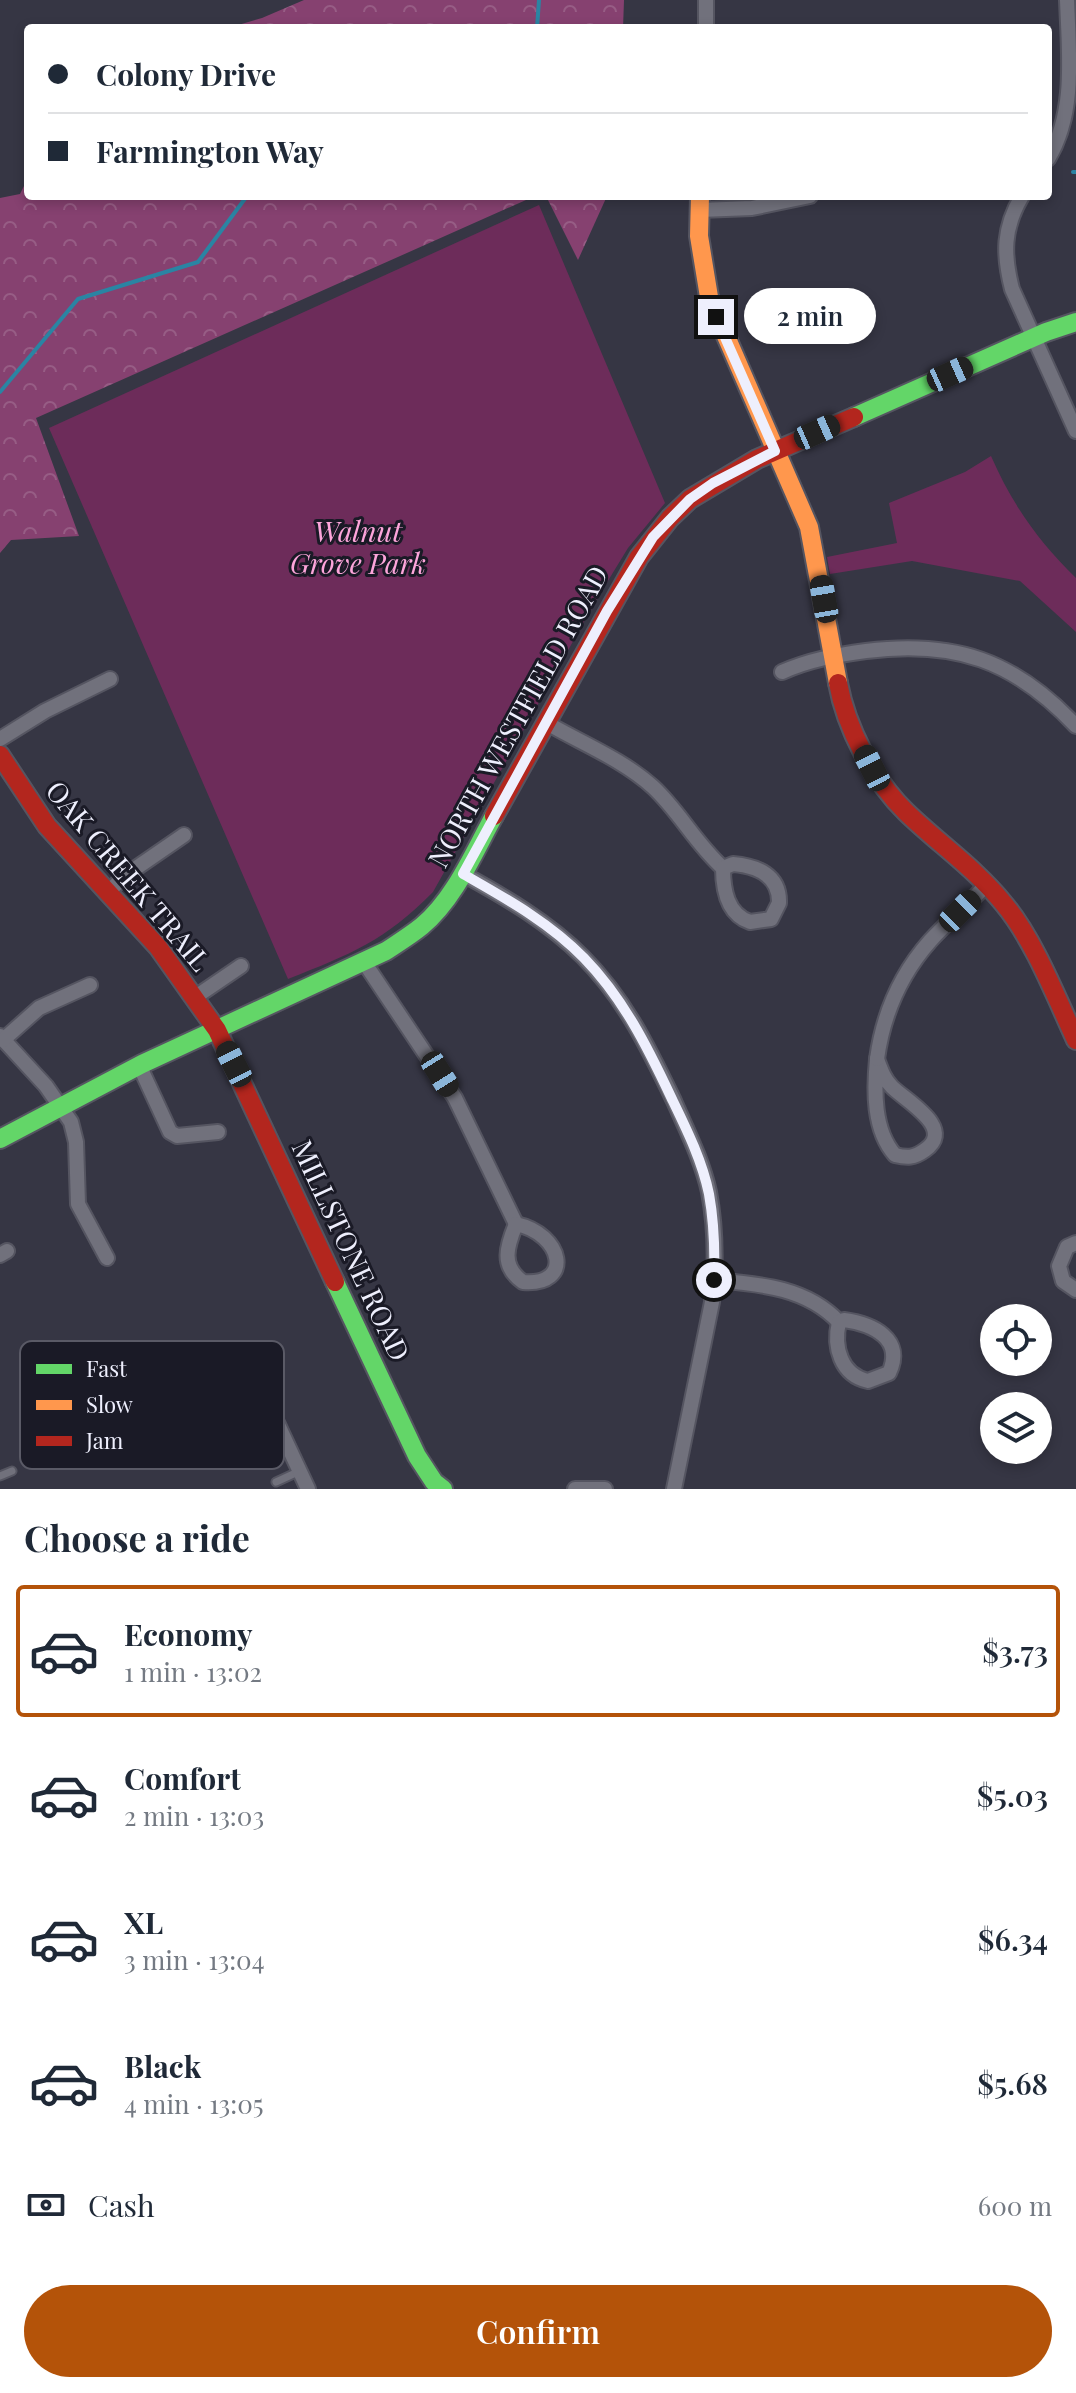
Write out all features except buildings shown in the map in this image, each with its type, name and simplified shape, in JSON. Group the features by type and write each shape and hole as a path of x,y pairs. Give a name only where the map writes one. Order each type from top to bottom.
{"street":[{"path":"706,0 706,24"},
{"path":"1052,153 1073,114 1067,0"},
{"path":"791,200 752,208 700,203 701,259 709,297 809,527 847,715 872,768 903,809 987,884 1024,933 1076,1040"},
{"path":"1020,200 1008,223 1004,253 1012,289 1076,431"},
{"name":"NORTH WESTFIELD ROAD","path":"0,1139 60,1105 364,962 421,927 463,874 607,611 653,537 690,499 713,483 775,451 1033,337 1076,322"},
{"path":"782,672 833,655 924,647 959,653 1017,676 1053,702 1076,726"},
{"path":"0,739 45,711 110,679"},
{"path":"545,722 638,774 676,810 710,857 723,868 727,901 733,911 742,920 750,922 771,919 776,913 779,896 768,874 749,865 733,864 723,868"},
{"name":"OAK CREEK TRAIL","path":"0,755 47,826 158,947 217,1030"},
{"path":"108,892 184,835"},
{"path":"463,874 497,891 583,957 646,1041 701,1162 713,1225 714,1280 674,1489"},
{"path":"877,1059 885,1079 920,1107 932,1127 932,1145 915,1156 906,1158 895,1155 884,1139 875,1096 877,1059 886,1013 907,972 929,942 987,884"},
{"path":"364,962 455,1098 516,1224"},
{"path":"194,998 241,966"},
{"path":"90,985 39,1008 2,1038 46,1086 71,1122 76,1142 78,1204 107,1258"},
{"name":"MILLSTONE ROAD","path":"217,1030 417,1456 434,1482 443,1489"},
{"path":"140,1067 170,1132 177,1136 218,1132"},
{"path":"1076,1243 1067,1247 1059,1266 1063,1281 1076,1290"},
{"path":"714,1280 785,1289 825,1310 839,1322 858,1322 880,1332 894,1355 889,1373 868,1381 850,1374 840,1355 836,1333 839,1322"},
{"path":"284,1437 308,1489"},
{"path":"575,1489 605,1489"}],"lane":[{"path":"0,1476 12,1471"},
{"path":"276,1482 300,1471"}],"green space":[{"path":"304,0 624,0 623,24 242,24"},
{"path":"24,186 24,200 526,200 36,418 79,536 11,540 0,553 0,198 20,194"},
{"path":"548,200 605,200 578,260"},
{"name":"Walnut Grove Park","path":"539,205 665,503 628,548 595,602 433,892 383,934 330,962 288,979 49,428"},
{"path":"991,456 1027,521 1076,578 1076,632 1020,581 912,561 830,574 827,557 897,543 889,503 965,472"}],"waterway":[{"path":"537,24 539,0"},
{"path":"0,392 78,299 198,262 244,200"}],"traffic: fast":[{"path":"854,417 1046,332 1076,322"},
{"path":"0,1139 142,1064 386,951 434,915 462,875 494,816"},
{"path":"335,1282 417,1456 434,1482 443,1489"}],"traffic: slow":[{"path":"700,200 699,236 709,297 809,527 838,683"}],"traffic: jam":[{"path":"494,816 639,557 670,518 690,499 757,459 854,417"},
{"path":"838,683 854,735 872,769 906,812 993,891 1015,918 1035,952 1076,1040"},
{"path":"0,755 47,826 158,947 217,1030 335,1282"}],"route":[{"path":"714,1280 713,1225 701,1162 646,1041 617,997 583,957 497,891 463,874 607,611 653,537 690,499 713,483 775,451 716,317"}]}
